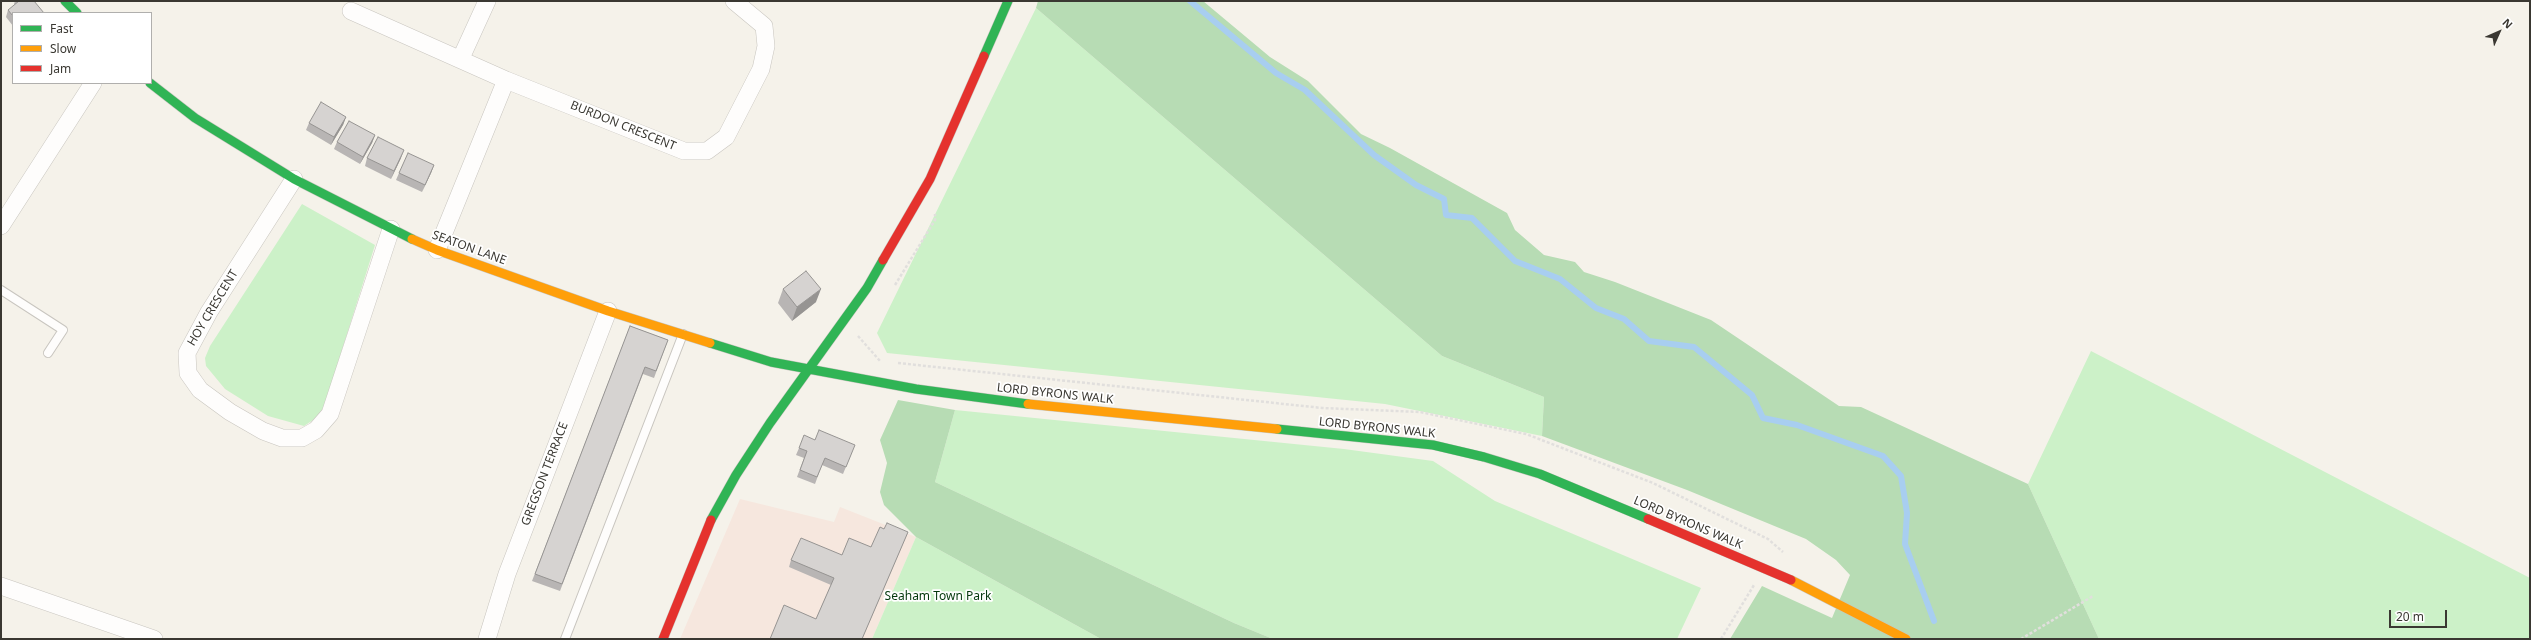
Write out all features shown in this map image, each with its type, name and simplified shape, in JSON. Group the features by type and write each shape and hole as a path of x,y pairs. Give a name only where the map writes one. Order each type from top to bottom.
{"main road":[{"path":"65,1 76,12"},
{"path":"663,639 706,528 765,429 867,288 930,179 1008,1"},
{"name":"SEATON LANE","path":"151,84 195,118 294,179 391,229 437,250 608,310 771,362 810,368"},
{"name":"LORD BYRONS WALK","path":"810,368 916,389 1034,405 1433,445 1540,474 1777,573 1906,639"}],"street":[{"path":"461,58 487,1"},
{"name":"BURDON CRESCENT","path":"351,11 461,58 506,80 684,151 707,151 726,137 761,68 766,46 764,26 734,1"},
{"path":"437,250 506,80"},
{"path":"1,226 92,84"},
{"name":"HOY CRESCENT","path":"294,179 209,312 187,353 188,373 200,390 230,412 263,431 282,438 302,438 316,430 330,414 391,229"},
{"name":"GREGSON TERRACE","path":"487,639 507,574 608,310"},
{"path":"1,586 154,639"}],"lane":[{"path":"1,290 63,330 48,353"},
{"path":"565,639 683,334"}],"path":[{"path":"1722,639 1758,578 1772,580 1777,573"},
{"path":"2021,639 2093,596"}],"shaded area":[{"path":"740,499 834,522 840,507 916,537 872,639 680,639"}],"green space":[{"path":"1038,1 1203,1 1270,57 1308,81 1361,134 1390,148 1507,213 1515,230 1544,255 1575,262 1584,272 1615,282 1711,320 1839,406 1861,407 2028,484 2099,639 1730,639 1762,586 1832,618 1850,575 1836,560 1806,539 1687,490 1542,436 1544,397 1442,356 1036,8"},
{"path":"1036,8 1442,356 1544,397 1542,436 1385,404 887,353 877,333"},
{"path":"302,204 375,245 325,404 319,416 304,426 268,416 225,389 206,366 205,358 210,346"},
{"path":"2091,351 2530,578 2530,639 2099,639 2028,484"},
{"path":"898,400 955,410 935,482 1234,623 1273,639 1101,639 916,537 884,505 880,492 887,463 880,440"},
{"path":"955,410 1344,449 1433,461 1495,501 1701,588 1677,639 1273,639 1234,623 935,482"},
{"name":"Seaham Town Park","path":"916,537 1101,639 872,639"}],"building":[{"path":"19,1 34,1 43,12 12,12 12,15 8,10"},
{"path":"321,102 346,117 334,137 309,123"},
{"path":"349,121 375,135 363,157 337,142"},
{"path":"378,137 404,150 394,171 367,158"},
{"path":"408,153 434,165 425,185 399,173"},
{"path":"806,271 821,289 797,307 783,289"},
{"path":"630,326 668,340 656,371 645,367 562,584 535,574"},
{"path":"819,430 855,445 846,467 825,458 817,477 800,470 807,451 799,448 804,435 815,440"},
{"path":"887,523 908,532 862,639 770,639 784,605 816,619 834,578 791,560 801,538 842,555 849,538 871,547 880,527 884,529"}],"waterway":[{"path":"1190,1 1276,73 1305,90 1374,155 1416,185 1444,199 1446,215 1472,218 1515,261 1560,279 1596,308 1624,319 1649,341 1694,347 1752,395 1763,418 1797,425 1883,456 1901,476 1907,513 1905,544 1934,621"}],"traffic: fast":[{"path":"65,1 76,12"},
{"path":"984,56 1008,1"},
{"path":"151,84 195,118 294,179 412,239"},
{"path":"711,520 736,475 770,423 867,288 883,260"},
{"path":"710,343 771,362 916,389 1028,404"},
{"path":"1277,429 1433,445 1484,457 1540,474 1648,519"}],"traffic: slow":[{"path":"412,239 437,250 608,311 710,343"},
{"path":"1028,404 1277,429"},
{"path":"1791,580 1906,639"}],"traffic: jam":[{"path":"883,260 930,179 984,56"},
{"path":"1648,519 1791,580"},
{"path":"663,639 711,520"}]}
